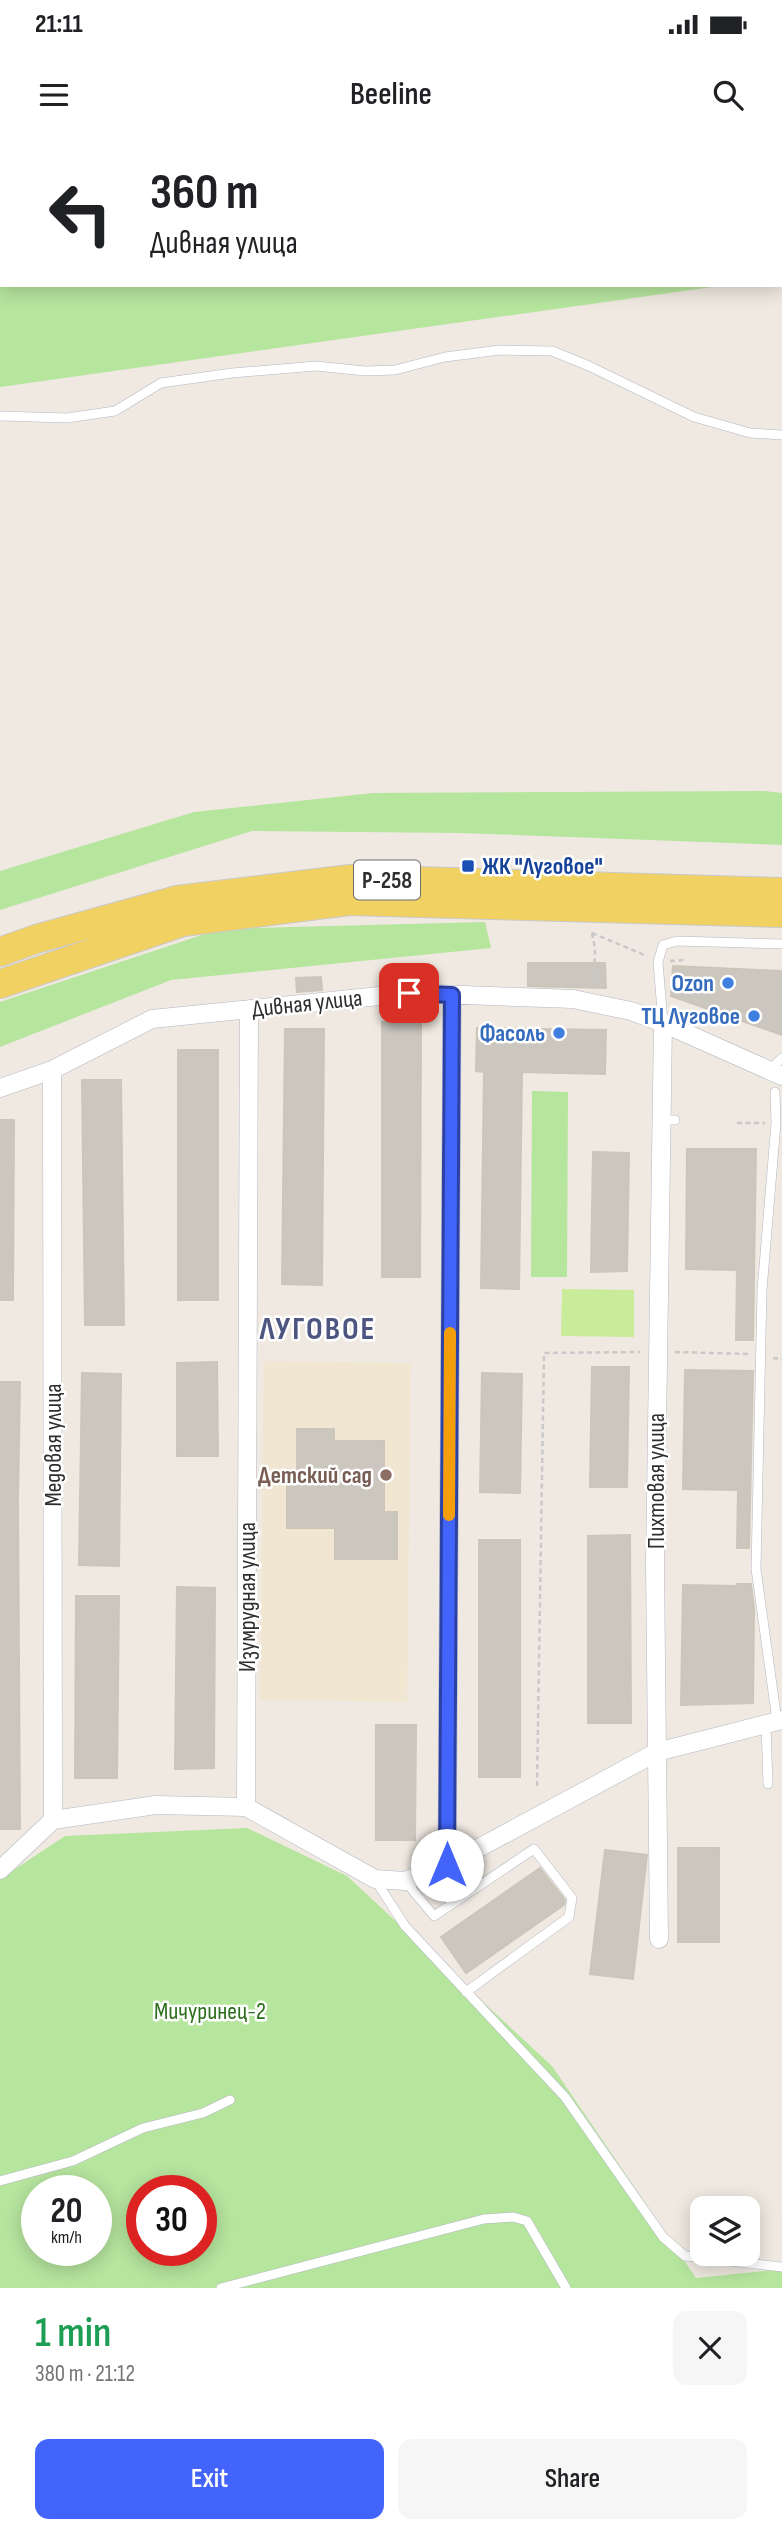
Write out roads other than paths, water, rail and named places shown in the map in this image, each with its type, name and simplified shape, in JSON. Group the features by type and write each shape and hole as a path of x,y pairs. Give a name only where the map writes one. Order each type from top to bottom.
{"main road":[{"name":"Р-258","path":"0,952 36,939 177,900 350,879 782,892"},
{"path":"0,984 183,922 349,901 782,913"}],"street":[{"name":"Дивная улица","path":"0,1088 52,1070 152,1018 409,993 573,999 631,1012 663,1023 777,1074"},
{"path":"447,1865 452,995"},
{"name":"Изумрудная улица","path":"246,1807 249,1009"},
{"name":"Пихтовая улица","path":"659,1939 657,1352 668,1120 663,1023"},
{"name":"Медовая улица","path":"52,1070 53,1820"},
{"path":"0,1870 53,1820 156,1805 246,1807 375,1879 405,1881 447,1865 657,1752 775,1722"}],"lane":[{"path":"0,416 66,418 115,411 161,383 232,373 316,366 365,372 395,370 445,356 500,350 552,351 694,417 750,433 782,435"},
{"path":"663,1023 659,962 663,945 677,942 782,944"},
{"path":"768,1784 775,1722 756,1569 762,1290 776,1123 777,1074"},
{"path":"405,1881 434,1916 534,1850 572,1898 569,1917 466,1992"},
{"path":"375,1879 405,1926 565,2097 663,2237 685,2256 782,2267"},
{"path":"0,2181 72,2161 143,2128 203,2113 230,2100"},
{"path":"220,2288 484,2219 513,2217 527,2221 566,2288"}],"place":[{"name":"ЖК \"Луговое\"","path":"468,866"},
{"name":"Ozon","path":"728,983"},
{"name":"ТЦ Луговое","path":"754,1016"},
{"name":"Фасоль","path":"559,1033"},
{"name":"Детский сад","path":"386,1475"}],"district":[{"name":"ЛУГОВОЕ","path":"318,1328"}],"park label":[{"name":"Мичуринец-2","path":"210,2011"}]}
